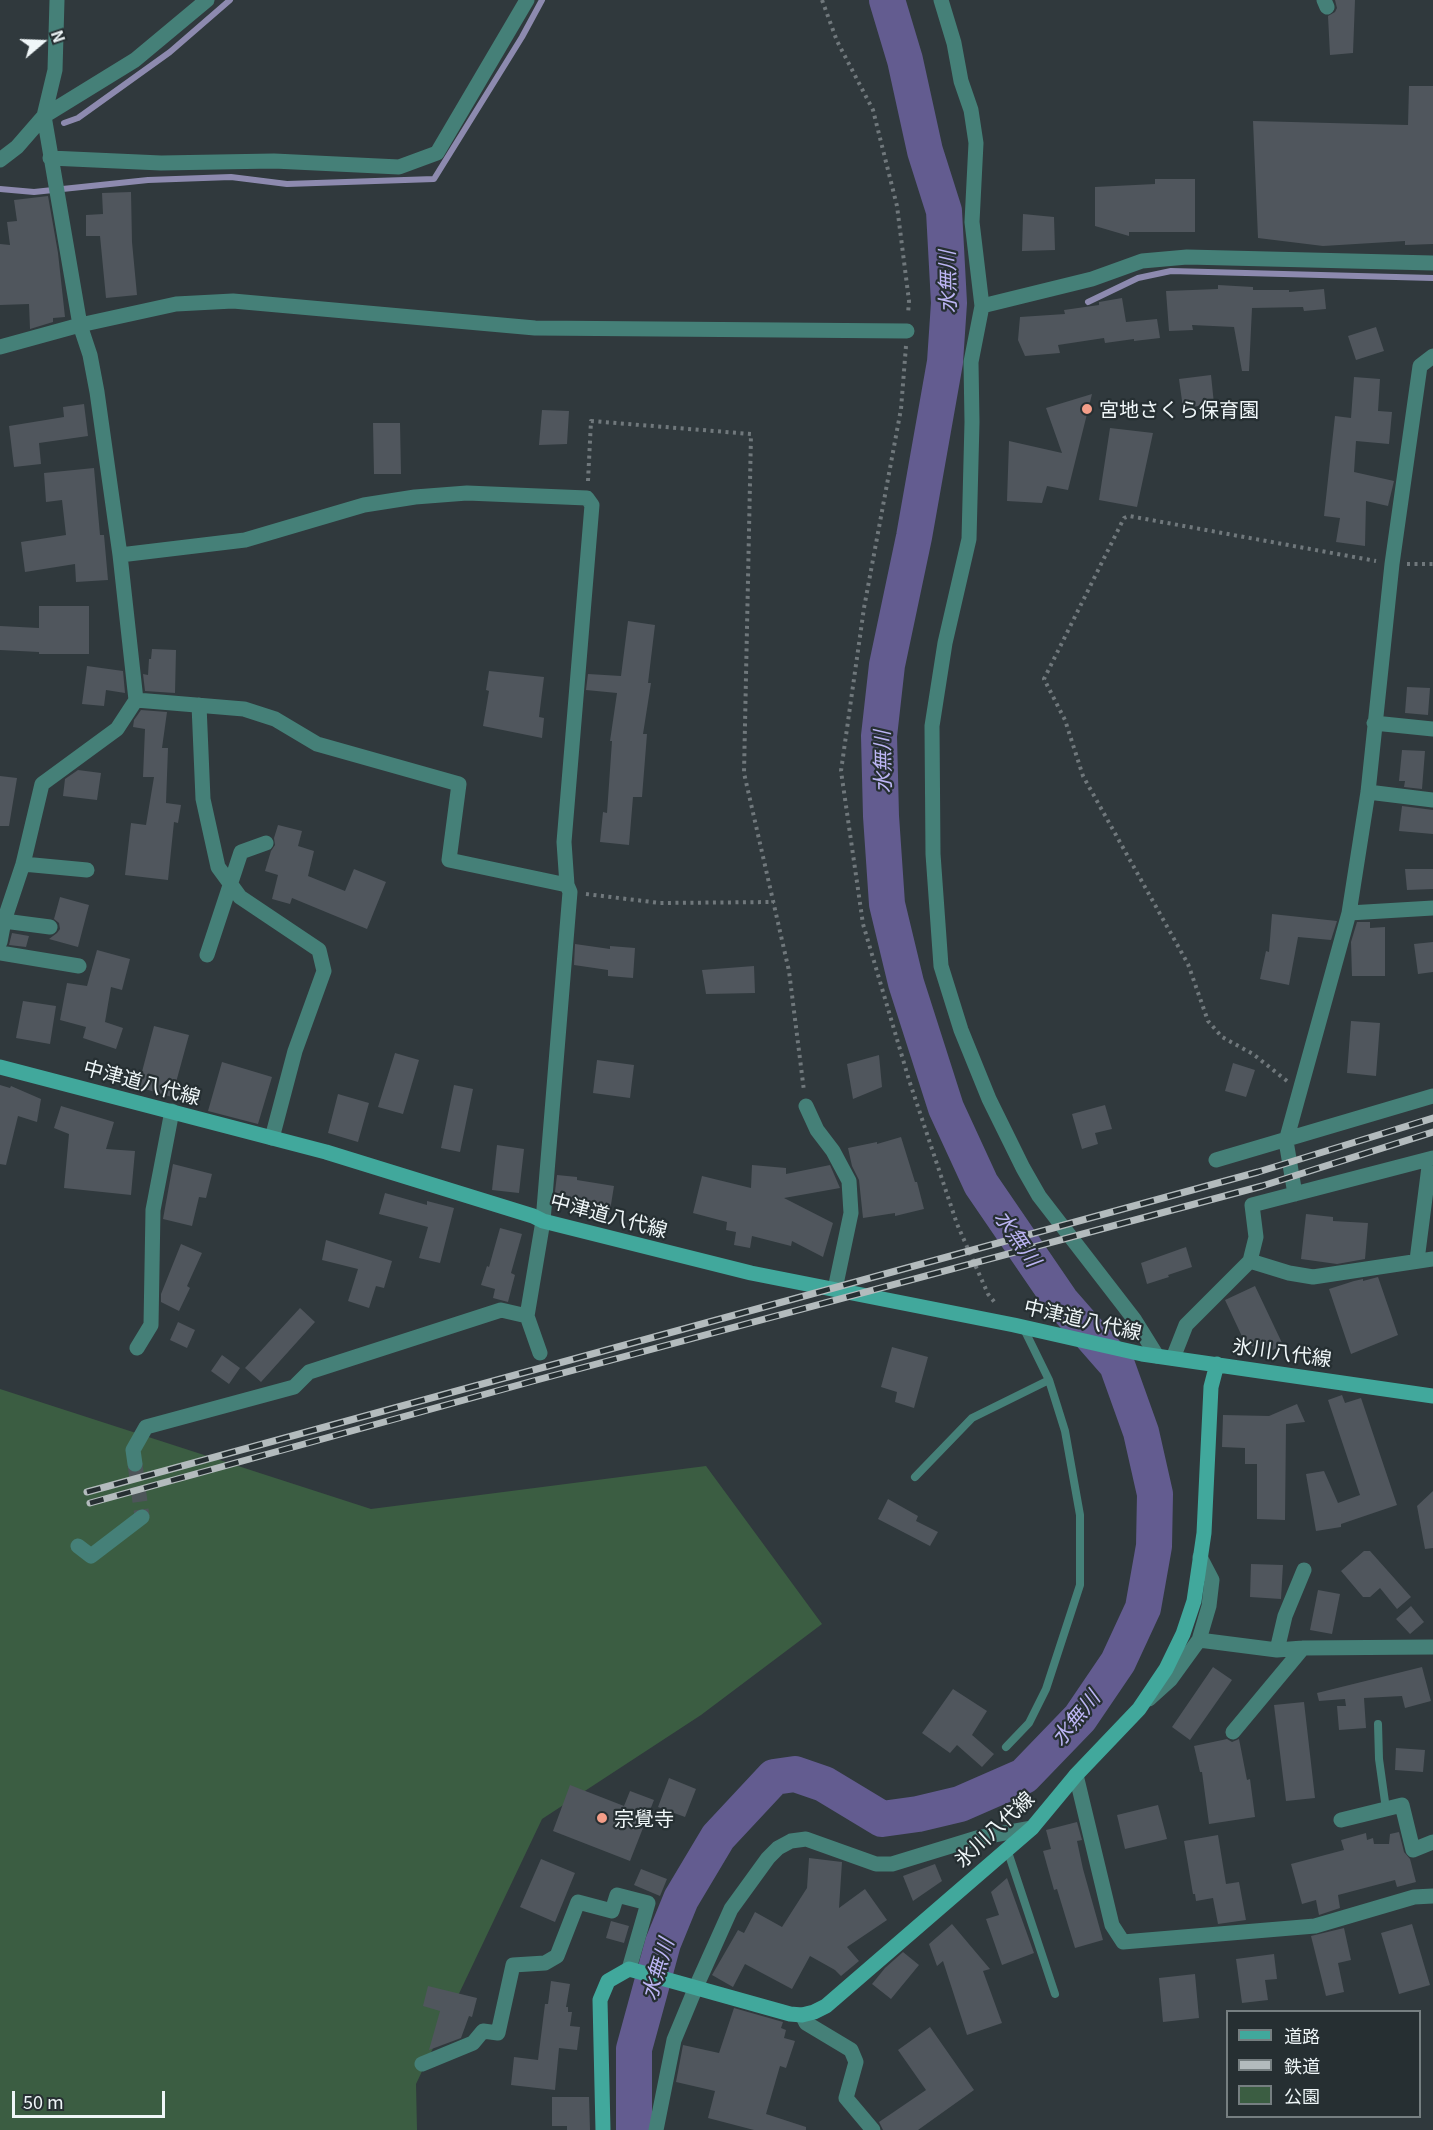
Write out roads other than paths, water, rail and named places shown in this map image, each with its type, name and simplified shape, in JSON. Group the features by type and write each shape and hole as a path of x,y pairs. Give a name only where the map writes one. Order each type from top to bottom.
{"main road":[{"name":"中津道八代線","path":"0,1067 358,1162 522,1212 543,1221 751,1273 1018,1326 1150,1355 1218,1364"},
{"name":"氷川八代線","path":"802,2015 826,2006 1032,1828 1076,1775 1139,1709 1166,1669 1183,1634 1194,1601 1204,1533 1211,1387 1218,1364 1433,1396"},
{"path":"603,2130 600,2000 608,1981 634,1970 790,2014 802,2015"}],"street":[{"path":"0,942 4,921 23,864 42,784 117,729 136,700 120,555 97,392 90,356 80,325 44,116 55,70 57,0"},
{"path":"0,160 17,147 44,116 135,60 207,0"},
{"path":"50,158 162,163 274,161 399,167 437,153 527,0"},
{"path":"940,0 954,43 961,81 971,110 976,143 972,222 982,306 971,362 969,539 945,643 932,726 933,854 941,966 961,1030 985,1089 1023,1168 1039,1196 1134,1319 1150,1355"},
{"path":"982,306 1092,279 1142,261 1187,256 1433,263"},
{"path":"0,347 80,325 176,304 233,302 535,328 907,332"},
{"path":"1295,1194 1286,1140 1349,913 1368,792 1392,564 1420,366 1433,356"},
{"path":"120,555 245,540 364,505 415,497 467,493 587,498 592,505 564,842 569,888 543,1221 527,1316 540,1353"},
{"path":"136,700 244,709 275,719 317,744 459,784 449,860 569,888"},
{"path":"199,705 202,799 218,867 240,897 319,950 324,971 295,1051 272,1138"},
{"path":"1374,723 1433,729"},
{"path":"1368,792 1433,800"},
{"path":"207,955 241,852 266,843"},
{"path":"23,864 87,870"},
{"path":"1349,913 1433,908"},
{"path":"4,921 50,927"},
{"path":"0,953 79,966"},
{"path":"1216,1160 1433,1096"},
{"path":"806,1106 817,1130 833,1151 849,1181 851,1213 835,1289"},
{"path":"137,1348 151,1325 153,1210 172,1111"},
{"path":"1173,1358 1186,1325 1250,1261 1256,1237 1252,1205 1431,1158 1417,1260"},
{"path":"1250,1261 1289,1273 1313,1277 1433,1259"},
{"path":"135,1464 133,1450 146,1427 294,1387 309,1372 501,1310 527,1316"},
{"path":"78,1546 91,1556 142,1517"},
{"path":"1139,1709 1170,1680 1199,1640 1209,1606 1212,1580 1200,1557"},
{"path":"1277,1650 1285,1616 1304,1570"},
{"path":"1199,1640 1277,1650 1433,1647"},
{"path":"1233,1732 1303,1648"},
{"path":"1076,1775 1112,1925 1123,1942 1315,1926 1414,1897 1433,1896"},
{"path":"1341,1820 1402,1805 1413,1850 1433,1842"},
{"path":"656,2130 674,2040 694,1986 731,1909 768,1858 778,1848 791,1841 806,1839 876,1864 892,1864 977,1838 1032,1828"},
{"path":"422,2064 473,2043 483,2031 498,2033 513,1965 544,1963 557,1956 578,1902 612,1911 617,1895 648,1903 634,1970"},
{"path":"802,2015 806,2023 851,2050 856,2062 846,2098 873,2130"}],"lane":[{"path":"1006,1747 1029,1723 1046,1689 1080,1585 1080,1515 1065,1431 1049,1380 1018,1326"},
{"path":"915,1477 972,1418 1049,1380"},
{"path":"1378,1724 1378,1759 1386,1809"},
{"path":"1007,1849 1055,1994"}],"waterway":[{"path":"64,123 78,118 170,52 230,0"},
{"path":"0,189 34,192 148,180 231,177 287,184 434,179 522,37 542,0"},
{"name":"水無川","path":"634,2130 634,2049 663,1943 681,1899 718,1837 774,1777 795,1774 824,1784 882,1819 918,1814 960,1804 1024,1776 1080,1718 1118,1662 1143,1608 1154,1546 1155,1494 1141,1432 1117,1365 1061,1301 981,1184 946,1108 906,983 887,904 881,816 879,736 887,665 914,537 945,362 949,303 944,211 925,151 905,60 887,0"},
{"path":"1088,302 1138,278 1171,271 1433,278"},
{"path":"949,303 963,303"}],"tunnel":[{"path":"135,1464 142,1517"}],"railway":[{"path":"87,1492 1258,1172 1433,1118"},
{"path":"90,1503 533,1381 1262,1186 1433,1132"}],"place":[{"name":"宮地さくら保育園","path":"1087,409"},
{"name":"宗覺寺","path":"602,1818"}]}
